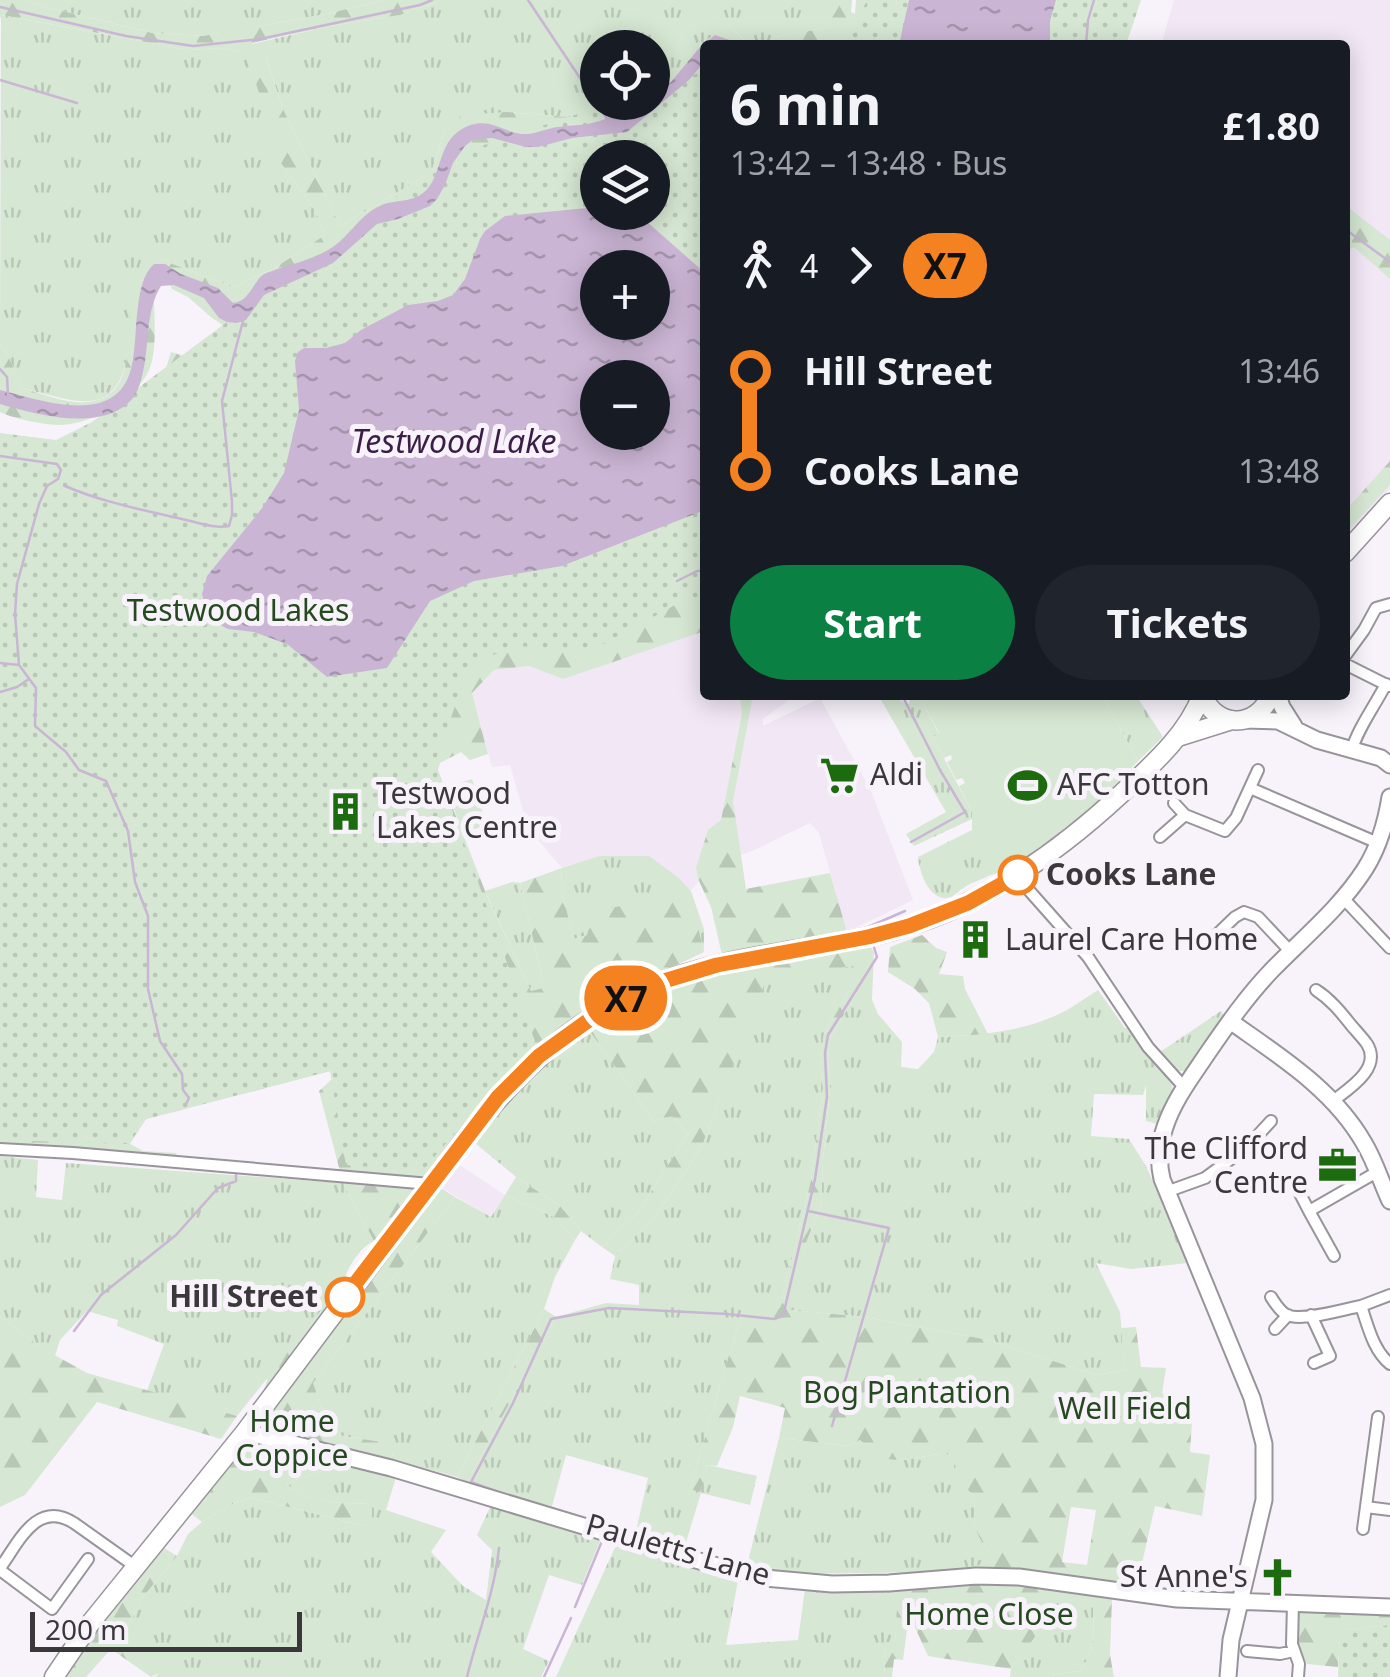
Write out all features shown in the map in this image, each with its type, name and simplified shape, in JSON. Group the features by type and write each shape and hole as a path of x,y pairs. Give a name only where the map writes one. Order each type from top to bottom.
{"main road":[{"path":"1350,547 1390,503"},
{"path":"54,1677 92,1621 245,1432 430,1184 517,1076 571,1032 654,984 717,965 884,933 968,903 1018,875 1082,829 1178,737 1199,700"},
{"path":"1205,700 1216,715 1238,720"},
{"path":"1178,737 1258,713 1270,700"}],"street":[{"path":"1350,649 1374,610 1390,604"},
{"path":"1368,623 1380,629"},
{"path":"1350,666 1388,685 1357,733 1351,752"},
{"path":"1277,700 1296,730"},
{"path":"1238,720 1278,721 1317,740 1380,758 1390,765"},
{"path":"1174,803 1185,815 1224,831 1236,818 1258,770"},
{"path":"1250,788 1378,842"},
{"path":"1228,1677 1229,1652 1264,1500 1266,1458 1261,1424 1166,1192 1159,1166 1161,1142 1184,1088 1230,1021 1366,868 1378,842 1390,797"},
{"path":"1160,837 1185,815"},
{"path":"1027,892 1088,957 1148,1047 1184,1088"},
{"path":"1343,898 1390,948"},
{"path":"1204,947 1244,912 1258,917 1290,951"},
{"path":"1316,990 1335,1005 1371,1054 1365,1073 1334,1101"},
{"path":"1230,1021 1334,1101 1366,1144 1390,1201"},
{"path":"1166,1192 1205,1178 1247,1148 1271,1121"},
{"path":"0,1149 430,1184"},
{"path":"1309,1211 1383,1178"},
{"path":"1296,1186 1334,1256"},
{"path":"1276,1329 1288,1316 1361,1306 1390,1295"},
{"path":"1271,1297 1288,1316"},
{"path":"1361,1306 1376,1348 1390,1364"},
{"path":"1311,1315 1330,1356 1314,1363"},
{"path":"1363,1529 1381,1424"},
{"name":"Pauletts Lane","path":"245,1432 391,1468 764,1578 832,1584 976,1576 1019,1578 1170,1599 1390,1607"},
{"path":"1366,1508 1390,1510"},
{"path":"88,1558 52,1609 0,1569 31,1524 56,1515 64,1516 136,1567"},
{"path":"1293,1603 1292,1644 1299,1664 1298,1677"},
{"path":"1247,1651 1294,1651"}],"shaded area":[{"path":"1174,0 1390,0 1390,489 1350,533 1350,40 1162,40"},
{"path":"700,633 700,700 789,700 763,719 763,726 821,700 871,791 913,900 847,932 819,833 810,823 712,865 691,891 679,878 599,856 562,868 528,828 510,765 492,767 472,693 494,670 529,666 563,679"},
{"path":"458,1164 505,1195 491,1217 440,1187"}],"green space":[{"path":"0,0 27,0 152,33 203,36 383,0 443,0 400,15 252,43 253,49 241,52 222,48 188,50 2,15 0,19"},
{"path":"27,0 383,0 204,36 152,33"},
{"path":"443,0 838,0 839,6 827,28 772,40 744,40 734,30 700,40 700,49 686,66 670,71 670,30 580,30 580,113 567,117 507,112 444,132 432,170 340,226 283,109 265,55 281,163 316,212 325,235 273,269 233,287 157,258 134,297 125,365 118,384 108,395 81,401 22,388 0,344 1,15 188,50 222,48 241,52 252,44 400,15"},
{"path":"838,0 852,0 851,12 855,14 856,0 909,0 856,40 772,40 826,28 839,6"},
{"path":"868,0 1141,0 1128,40 841,40"},
{"path":"723,27 734,30 744,40 707,40"},
{"path":"700,49 700,77 670,95 670,71 686,66"},
{"path":"265,55 283,109 340,226 432,170 444,132 462,115 507,112 567,117 580,113 580,120 630,120 597,140 580,140 580,150 153,411 171,352 197,360 229,329 172,289 168,281 158,284 153,293 152,363 143,381 124,400 73,424 30,421 0,412 0,344 22,388 75,402 100,399 115,389 124,372 136,284 145,267 157,258 233,287 273,269 325,235 316,212 281,163 248,58"},
{"name":"Testwood Lakes","path":"700,73 700,598 675,605 587,653 520,646 471,662 435,762 535,1041 422,1171 346,1165 330,1071 146,1119 129,1144 0,1140 0,433 56,440 92,422 451,156 580,113 580,120 670,120 670,83"},
{"path":"1350,209 1390,240 1390,279 1354,247 1351,249"},
{"path":"1390,461 1390,485 1350,529 1350,505"},
{"path":"700,563 700,633 563,679 529,666 494,670 472,693 488,754 470,760 461,752 440,763 438,770 487,896 531,991 548,987 543,981 520,883 562,868 561,889 574,939 587,935 592,912 654,899 679,903 699,931 704,952 620,992 427,1177 374,1241 343,1183 319,1091 332,1079 331,1071 146,1119 130,1144 143,1151 177,1153 172,1158 0,1147 0,712 405,832 461,643"},
{"path":"741,700 752,700 733,801 746,889 830,873 847,932 722,955 711,907 696,868 708,830 721,820 742,714"},
{"path":"881,700 909,704 910,700 922,700 939,734 933,737 972,812 972,819 914,846 906,834 946,812"},
{"path":"922,700 1105,700 1138,761 1047,844 988,876 993,862 972,830 972,812 959,786 965,783 962,778 956,780 947,762 951,755 944,758 933,737 939,733"},
{"path":"1105,700 1139,700 1163,737 1138,761"},
{"path":"472,779 487,825 462,833 447,787"},
{"path":"972,830 994,862 988,876 951,897 937,896 923,878 918,857"},
{"path":"599,856 649,856 679,878 691,891 704,929 704,952 699,931 587,935 574,939 561,889 562,868"},
{"path":"520,883 543,981 549,988 531,991 485,891"},
{"path":"922,935 947,952 939,974 963,976 965,989 988,1034 938,1037 929,1003 888,972 890,947"},
{"path":"870,946 874,952 830,1039 821,1206 807,1240 791,1310 865,1317 989,1340 1096,1375 1125,1370 1121,1328 1136,1327 1141,1367 1166,1368 1162,1393 1193,1407 1190,1452 1210,1455 1202,1516 1155,1506 1140,1572 1128,1599 1112,1598 1110,1655 1114,1677 1048,1677 1080,1671 1091,1648 1093,1607 1064,1598 1011,1669 928,1656 913,1623 908,1621 903,1660 894,1659 892,1677 884,1677 886,1642 895,1642 899,1572 936,1572 997,1562 977,1533 975,1498 952,1477 956,1456 939,1454 897,1460 881,1456 860,1440 849,1446 779,1438 785,1408 740,1396 733,1427 717,1466 707,1465 700,1492 690,1489 746,1303 780,1308 811,1180 823,1088 820,1065 824,1034 850,989 855,966 767,977 701,1148 657,1214 615,1256 602,1247 639,1211 688,1134 673,1116 654,1121 591,1033 604,1020 663,991 720,972 787,964","holes":["1071,1507 1096,1510 1087,1565 1062,1562"]},
{"path":"874,952 872,1000 878,1014 902,1042 901,1067 918,1069 934,1052 938,1037 983,1034 1043,1021 1098,990 1172,1084 1158,1124 1146,1121 1146,1085 1143,1095 1094,1094 1091,1136 1129,1139 1146,1166 1189,1263 1131,1269 1096,1263 1120,1312 1125,1370 1096,1375 989,1340 865,1317 790,1310 807,1240 821,1206 830,1039"},
{"path":"856,965 850,989 824,1034 820,1065 823,1088 811,1180 780,1308 746,1304 690,1489 708,1465 757,1476 750,1505 701,1493 684,1549 635,1535 648,1478 566,1455 552,1506 467,1482 556,1317 606,1303 639,1305 639,1285 610,1279 615,1256 657,1214 701,1148 767,976"},
{"path":"1221,1011 1226,1017 1186,1071 1174,1071 1157,1054"},
{"path":"591,1033 654,1121 673,1116 688,1134 639,1211 602,1247 581,1231 560,1206 475,1143 546,1062"},
{"path":"0,1156 38,1160 36,1197 62,1200 66,1163 343,1183 374,1241 359,1253 343,1283 237,1416 147,1391 164,1344 117,1326 118,1320 87,1311 60,1340 55,1356 0,1316"},
{"path":"516,1177 560,1206 581,1231 575,1240 554,1217 505,1195"},
{"name":"Home Coppice","path":"436,1185 455,1197 313,1383 331,1434 388,1443 393,1454 384,1473 351,1466 286,1483 315,1499 372,1504 372,1521 365,1526 252,1498 230,1505 202,1522 189,1512 253,1441 268,1376 343,1283 366,1276"},
{"path":"505,1195 554,1217 575,1240 555,1277 544,1309 457,1477 391,1459 393,1454 387,1443 331,1434 313,1383 455,1197 491,1217"},
{"path":"544,1309 556,1317 467,1482 457,1477"},
{"path":"0,1316 40,1347 87,1373 237,1416 221,1439 97,1402 25,1495 0,1507"},
{"path":"779,1438 849,1446 860,1440 882,1456 897,1460 939,1454 956,1456 962,1483 975,1498 978,1534 998,1563 936,1572 793,1574 747,1565"},
{"path":"351,1466 397,1474 386,1510 446,1530 431,1552 463,1586 486,1600 492,1550 477,1535 492,1503 592,1535 600,1541 582,1585 549,1575 523,1649 549,1661 541,1677 155,1677 158,1674 122,1638 142,1598 177,1556 188,1534 230,1505 252,1498 365,1526 371,1504 314,1499 286,1483"},
{"path":"617,1543 738,1581 726,1645 798,1640 805,1589 899,1591 895,1642 886,1643 884,1677 556,1677"},
{"path":"161,1546 177,1556 142,1598 122,1638 159,1673 151,1677 111,1649 86,1677 62,1677 72,1657"},
{"path":"1064,1597 1093,1607 1091,1648 1080,1671 1048,1677 1010,1677 1011,1669"},
{"path":"1299,1608 1390,1612 1390,1625 1341,1630 1338,1667 1307,1664 1297,1641"},
{"path":"1390,1625 1390,1677 1338,1677 1340,1630"}],"water":[{"path":"909,0 1056,0 1050,40 900,40"},
{"path":"700,47 700,67 670,96 670,83"},
{"path":"641,120 627,132 572,138 538,147 492,138 474,139 453,163 445,185 430,206 377,224 333,263 264,295 246,320 227,322 219,318 204,298 174,285 161,286 151,313 139,386 133,398 120,409 105,415 70,418 0,404 0,390 75,405 110,399 123,387 131,369 141,289 154,264 165,264 218,288 233,303 238,302 264,274 328,250 380,206 423,193 434,179 448,143 462,129 481,123 528,134 591,123"},
{"name":"Testwood Lake","path":"580,209 580,230 656,230 700,269 700,512 562,566 474,581 430,601 387,668 327,677 287,644 217,623 202,594 207,576 263,507 284,473 299,410 295,361 298,352 345,343 408,305 453,295 465,279 480,239 505,216"}],"waterway":[{"path":"0,7 126,36 193,46 260,39 432,0"},
{"path":"528,0 580,78"},
{"path":"1086,40 1094,0"},
{"path":"0,80 77,103"},
{"path":"1350,233 1390,262"},
{"path":"65,486 138,509 211,526 229,526 232,502 222,401 243,321"},
{"path":"0,369 7,377 8,395"},
{"path":"0,456 57,464 61,470 58,479 47,486 39,504 17,584 19,665"},
{"path":"677,581 700,571"},
{"path":"0,663 19,665 36,688 35,726 66,752 79,770 106,781 128,831 135,882 148,916 148,989 160,1041 182,1074 183,1090 189,1098 186,1104"},
{"path":"0,692 29,679"},
{"path":"905,700 965,812 911,842"},
{"path":"868,927 905,911"},
{"path":"504,1494 471,1482 551,1319 609,1308 774,1319 783,1316 815,1179 827,1097 828,1035 877,957 873,944"},
{"path":"74,1331 101,1295 176,1235 218,1188 236,1181 236,1175"},
{"path":"808,1211 889,1228 832,1426"},
{"path":"575,1607 601,1538"},
{"path":"467,1677 490,1598 499,1548"},
{"path":"544,1677 571,1618"}],"bus line":[{"name":"X7","path":"345,1297 498,1097 539,1056 589,1020 654,984 717,965 868,937 931,919 1018,875"}],"place":[{"name":"Aldi","path":"840,775"},
{"name":"AFC Totton","path":"1027,785"},
{"name":"Testwood Lakes Centre","path":"346,811"},
{"name":"Cooks Lane","path":"1018,875"},
{"name":"Laurel Care Home","path":"975,940"},
{"name":"The Clifford Centre","path":"1338,1166"},
{"name":"Hill Street","path":"345,1297"},
{"name":"St Anne's","path":"1278,1577"}],"park label":[{"name":"Bog Plantation","path":"907,1393"},
{"name":"Well Field","path":"1125,1409"},
{"name":"Home Close","path":"989,1615"}]}
